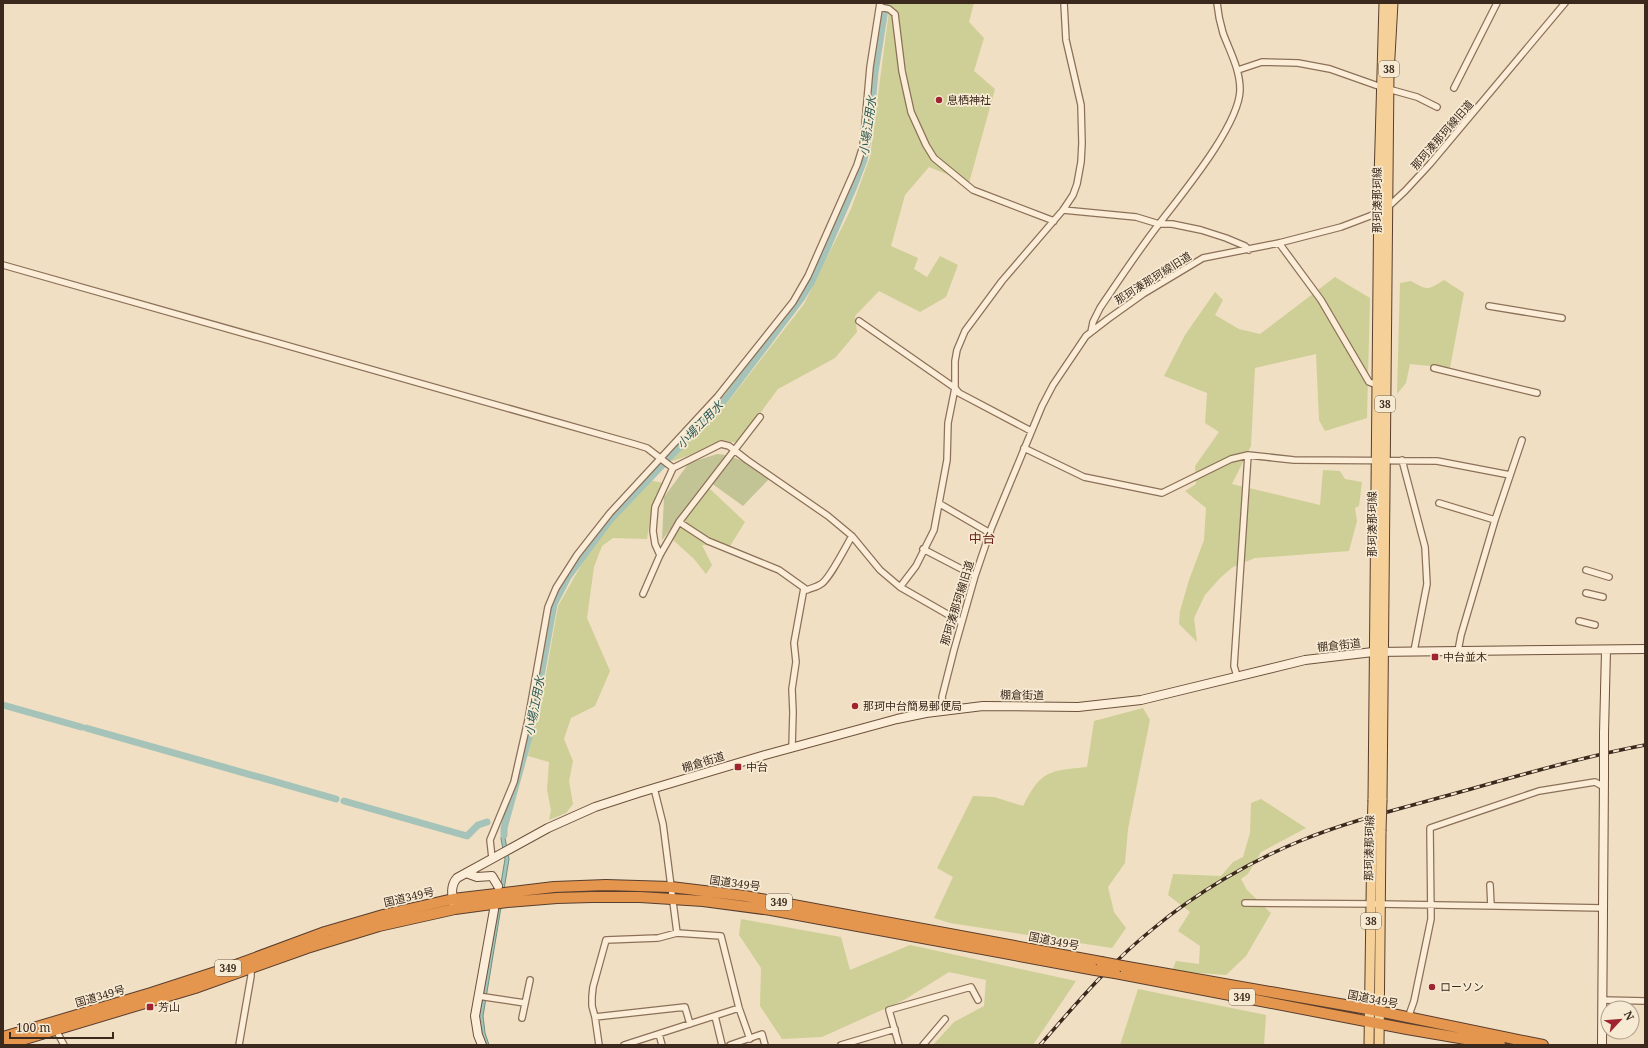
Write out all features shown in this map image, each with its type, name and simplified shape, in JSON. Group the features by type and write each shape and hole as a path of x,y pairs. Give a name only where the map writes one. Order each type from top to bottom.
{"highway":[{"name":"国道349号","path":"454,904 554,887 606,885 671,887 745,896 1118,970 1379,1024 1500,1045"},
{"name":"国道349号","path":"5,1045 54,1026 151,993 250,964 347,925 409,908 454,904 585,897 703,901 771,910 1098,966"},
{"name":"国道349号","path":"1118,970 1368,1009 1543,1045"},
{"name":"国道349号","path":"3,1037 54,1026"}],"main road":[{"name":"那珂湊那珂線","path":"1377,800 1373,652 1389,206 1384,3"},
{"name":"那珂湊那珂線","path":"1379,1045 1375,904 1376,831 1383,652 1380,460 1377,386 1379,212 1385,88 1393,3"},
{"name":"那珂湊那珂線","path":"1369,1045 1368,1009 1375,904"}],"street":[{"path":"900,587 916,566 934,530 947,460 948,423 955,388 955,361 957,350 965,331 1002,281 1064,210 1073,196 1077,184 1081,162 1082,143 1081,105 1066,40 1064,3"},
{"path":"1091,332 1093,322 1100,308 1159,224 1175,205 1212,154 1225,131 1236,104 1240,92 1238,70 1222,30 1217,3"},
{"path":"1454,88 1498,3"},
{"name":"那珂湊那珂線旧道","path":"944,711 942,697 961,622 990,533 1031,430 1053,385 1091,332 1143,294 1203,258 1249,250 1341,227 1379,212 1389,206 1430,164 1565,3"},
{"path":"492,858 490,840 514,782 528,720 548,607 556,588 577,555 610,513 662,459 735,376 793,302 808,276 857,165 862,146 870,67 883,7 895,14 902,71 912,112 926,145 934,158 973,190 1054,221"},
{"path":"1238,70 1262,62 1298,62 1330,69 1385,88 1417,97 1438,107"},
{"path":"1064,210 1136,217 1159,224 1172,224 1201,230 1226,238 1245,246 1249,250"},
{"path":"1279,243 1321,300 1369,382 1377,386"},
{"path":"3,265 647,448 673,468"},
{"path":"1489,306 1562,318"},
{"path":"859,321 955,388 959,393 1031,430"},
{"path":"1434,368 1538,393"},
{"path":"643,594 660,555 679,522 760,417"},
{"path":"1458,651 1461,634 1495,520 1522,440"},
{"path":"660,555 654,544 653,531 655,507 673,468 720,444 729,446 828,516 852,536 880,570 900,587 961,622"},
{"path":"1024,448 1084,477 1162,494 1231,459 1248,455 1294,460 1437,461 1510,474"},
{"path":"1237,676 1234,666 1248,455"},
{"path":"1402,460 1425,547 1427,584 1414,651"},
{"path":"1439,503 1495,520"},
{"path":"940,504 990,533"},
{"path":"679,522 708,541 779,570 807,590 821,585 825,581 852,536"},
{"path":"924,549 975,576"},
{"path":"1586,570 1609,576"},
{"path":"792,748 792,689 796,662 794,643 804,588"},
{"path":"1586,593 1603,597"},
{"path":"1579,621 1595,625"},
{"name":"棚倉街道","path":"454,904 452,887 454,882 466,873 548,828 580,813 654,788 897,719 926,713 983,706 1071,707 1108,704 1153,697 1305,660 1373,652 1645,649"},
{"path":"1602,1000 1606,650"},
{"path":"1408,1018 1414,1000 1431,919 1430,828 1539,791 1595,782 1604,787"},
{"path":"654,788 662,824 677,933"},
{"path":"466,873 477,877 492,876 498,886"},
{"path":"1490,885 1491,906"},
{"path":"1245,903 1603,908"},
{"path":"482,1045 478,1034 475,1016 482,997 494,910"},
{"path":"599,1045 592,1006 593,987 606,940 658,938 677,933 721,936 739,1008 750,1039"},
{"path":"239,1045 250,964"},
{"path":"522,1018 530,980"},
{"path":"899,1045 888,1010 970,987 978,1000"},
{"path":"482,997 525,1003"},
{"path":"595,1016 685,1007 690,1024"},
{"path":"624,1045 739,1008"},
{"path":"715,1016 722,1045"},
{"path":"923,1045 945,1019"},
{"path":"54,1026 64,1045"},
{"path":"841,1045 895,1029"},
{"path":"659,1034 662,1045"},
{"path":"730,1045 762,1034 765,1045"}],"green space":[{"path":"890,3 974,3 969,22 984,38 974,71 995,89 969,183 929,167 905,195 891,246 918,258 914,269 927,277 940,256 958,265 946,297 920,312 879,291 855,316 857,332 835,358 778,389 738,443 721,440 690,455 673,461 670,458 731,398 804,304 851,209 870,157"},
{"path":"1335,277 1370,298 1367,418 1325,431 1319,420 1316,354 1255,368 1251,446 1232,484 1320,505 1323,470 1340,471 1345,479 1362,482 1359,506 1355,508 1357,521 1349,551 1255,558 1233,567 1221,577 1205,595 1194,618 1197,642 1179,624 1180,611 1189,580 1204,540 1206,508 1185,491 1196,484 1195,466 1219,432 1205,423 1207,393 1164,376 1185,335 1215,292 1223,300 1215,315 1239,329 1260,334"},
{"path":"1444,280 1464,293 1450,368 1410,364 1406,383 1397,394 1400,283 1411,281 1428,288"},
{"path":"717,454 738,459 769,479 743,506 707,480 662,540 664,497 689,463"},
{"path":"649,480 663,483 652,507 647,539 613,538 602,546 594,567 587,618 610,671 595,706 571,718 564,739 573,761 569,781 573,804 566,813 549,820 551,810 547,790 549,762 528,756 544,685 558,606 583,562 613,521"},
{"path":"709,488 745,522 730,546 702,545 712,565 706,574 694,559 673,540 684,519"},
{"path":"1143,708 1150,720 1128,829 1125,863 1108,887 1114,912 1126,928 1112,948 950,923 934,918 953,877 937,868 973,796 994,797 1023,806 1035,785 1048,774 1087,767 1094,721"},
{"path":"1261,799 1306,828 1261,852 1248,874 1241,879 1247,890 1271,913 1246,956 1226,975 1172,971 1176,961 1199,964 1200,946 1178,931 1190,912 1168,895 1173,874 1221,876 1233,862 1243,857 1250,833 1251,803"},
{"path":"741,919 841,937 850,970 910,945 1076,981 1033,1045 933,1045 954,1022 984,1006 986,980 949,972 904,1000 822,1037 782,1039 760,1006 761,968 739,935"},
{"path":"1138,989 1266,1015 1264,1045 1120,1045"}],"water":[{"path":"503,824 507,826 505,838 509,859 483,1016 485,1033 489,1045 485,1045 481,1035 479,1015 505,859 501,839"}],"waterway":[{"name":"小場江用水","path":"504,835 504,828 531,730 554,604 568,577 610,520 727,397 801,299 811,283 864,160 870,127 875,72 886,3"},
{"path":"3,705 81,727"},
{"path":"86,728 336,799"},
{"path":"344,801 467,836 478,825 487,822"}],"railway":[{"path":"1040,1045 1094,984 1138,941 1170,915 1205,891 1242,869 1281,849 1319,833 1359,820 1552,767 1645,745"}],"place":[{"name":"息栖神社","path":"939,100"},
{"name":"中台並木","path":"1435,657"},
{"name":"那珂中台簡易郵便局","path":"855,706"},
{"name":"中台","path":"738,767"},
{"name":"ローソン","path":"1432,987"},
{"name":"芳山","path":"150,1007"}],"district":[{"name":"中台","path":"982,538"}]}
